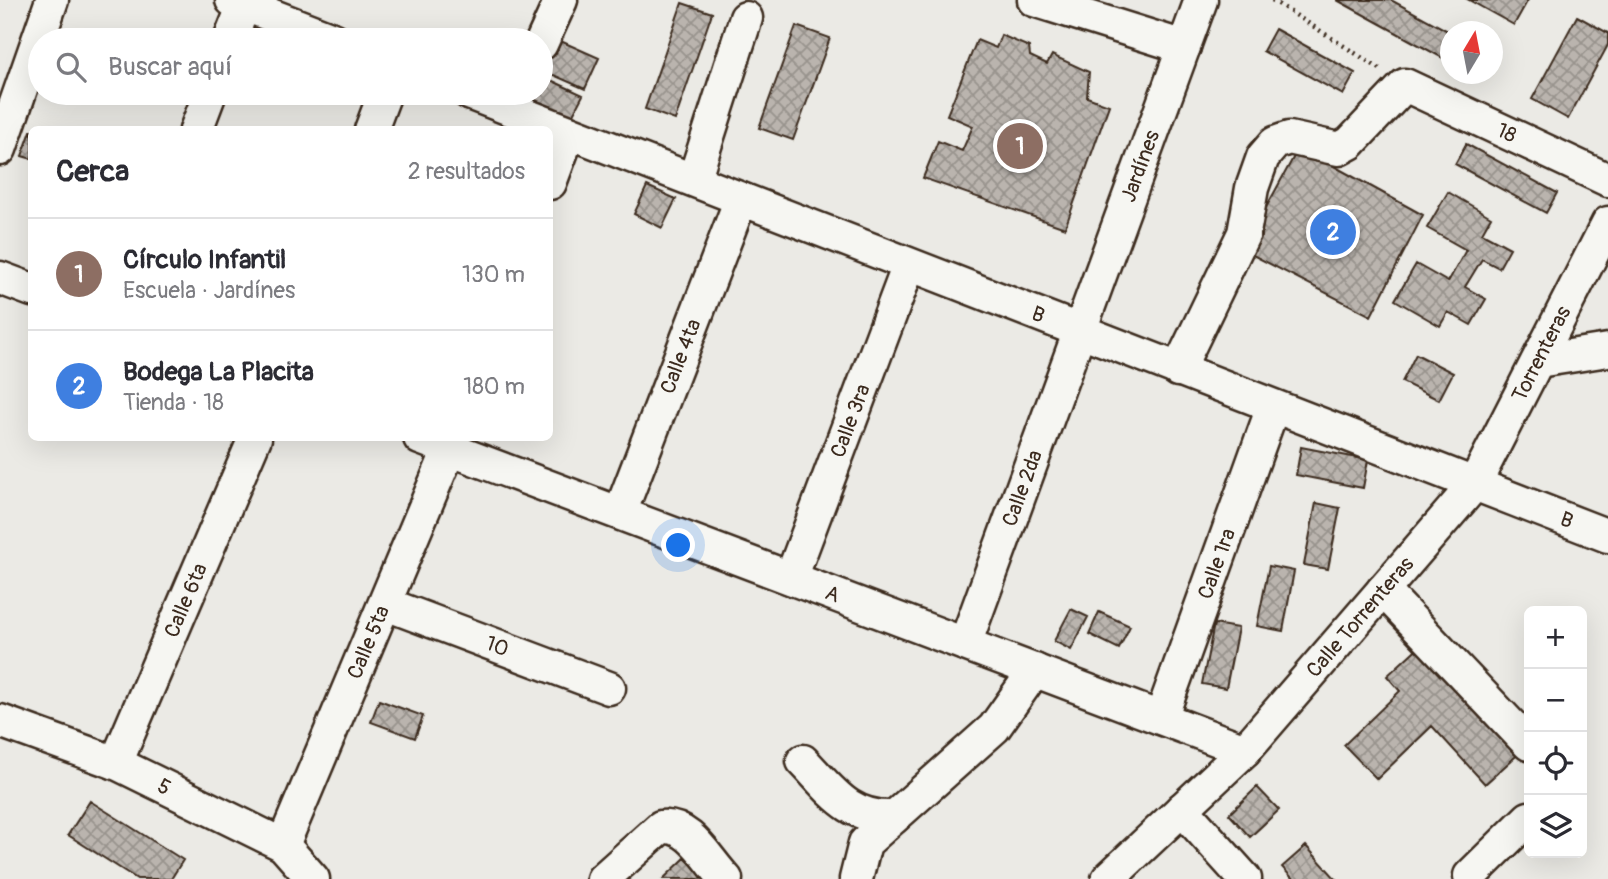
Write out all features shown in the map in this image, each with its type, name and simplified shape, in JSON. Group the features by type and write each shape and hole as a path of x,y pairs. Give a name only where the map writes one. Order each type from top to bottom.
{"street":[{"path":"42,28 52,0"},
{"path":"548,28 561,0"},
{"path":"1034,0 1184,47"},
{"name":"Jardínes","path":"1080,331 1201,0"},
{"path":"233,28 238,2 304,28"},
{"path":"694,180 746,18"},
{"path":"0,149 28,69"},
{"path":"1178,370 1244,233 1252,188 1263,157 1275,143 1289,138 1339,149 1350,143 1405,85"},
{"name":"18","path":"1405,85 1608,180"},
{"path":"198,126 205,105"},
{"path":"373,126 380,105"},
{"name":"B","path":"522,105 569,132 1608,536"},
{"path":"553,175 569,132"},
{"name":"Calle 4ta","path":"620,513 741,199"},
{"name":"Torrenteras","path":"1474,485 1608,223"},
{"name":"Calle 3ra","path":"791,578 909,265"},
{"path":"0,278 28,288"},
{"name":"Calle 2da","path":"965,644 1080,331"},
{"path":"1538,361 1608,350"},
{"name":"Calle 1ra","path":"1161,718 1273,407"},
{"name":"Calle 6ta","path":"116,763 254,441"},
{"name":"A","path":"452,443 620,513 1245,750"},
{"name":"Calle 5ta","path":"283,845 452,443"},
{"name":"Calle Torrenteras","path":"1108,879 1245,750 1474,485"},
{"path":"1383,590 1524,739"},
{"name":"10","path":"386,604 609,688"},
{"path":"856,879 865,843 994,728 1035,670"},
{"name":"5","path":"0,721 116,763 283,845 313,879"},
{"path":"803,761 858,814 876,818 894,817"},
{"path":"1182,809 1245,879"},
{"path":"1470,876 1524,823"},
{"path":"603,879 661,827 670,826 687,834 726,879"}],"path":[{"path":"1272,0 1405,85"}],"building":[{"path":"1337,0 1391,0 1440,27 1440,57"},
{"path":"1469,0 1528,0 1514,25"},
{"path":"682,3 712,13 675,120 645,109"},
{"path":"1577,16 1608,33 1608,45 1568,119 1532,99"},
{"path":"796,26 830,38 793,140 759,128"},
{"path":"1275,29 1355,73 1343,95 1263,51"},
{"path":"1001,35 1029,47 1030,56 1047,64 1052,55 1089,72 1087,97 1109,105 1065,228 923,178 938,141 962,151 973,126 947,115 977,40 996,48"},
{"path":"556,39 599,58 585,89 553,75 553,46"},
{"path":"553,81 583,95 571,118 544,105 553,105"},
{"path":"28,139 28,158 22,156"},
{"path":"1466,144 1557,193 1546,213 1455,164"},
{"path":"1299,147 1423,215 1371,316 1243,250"},
{"path":"647,186 676,199 662,228 634,214"},
{"path":"1448,192 1491,217 1482,233 1510,248 1499,268 1482,259 1465,287 1486,299 1471,325 1448,312 1440,326 1395,300 1416,264 1448,282 1466,250 1427,228"},
{"path":"1416,354 1453,373 1439,400 1402,382"},
{"path":"1301,447 1368,460 1363,488 1296,475"},
{"path":"1316,503 1340,508 1328,569 1304,565"},
{"path":"1269,566 1294,571 1283,631 1257,626"},
{"path":"1071,609 1088,617 1071,650 1054,641"},
{"path":"1099,612 1130,626 1119,649 1089,634"},
{"path":"1214,624 1238,628 1226,688 1202,684"},
{"path":"1425,641 1524,749 1485,784 1432,726 1377,779 1344,745 1400,691 1387,676"},
{"path":"379,700 423,716 415,738 371,722"},
{"path":"1257,787 1279,810 1250,837 1229,814"},
{"path":"90,801 183,860 171,879 137,879 68,835"},
{"path":"1306,846 1336,879 1293,879 1282,867"},
{"path":"685,858 706,879 663,879"}],"place":[{"name":"Círculo Infantil","path":"1020,146"},
{"name":"Bodega La Placita","path":"1333,232"}]}
